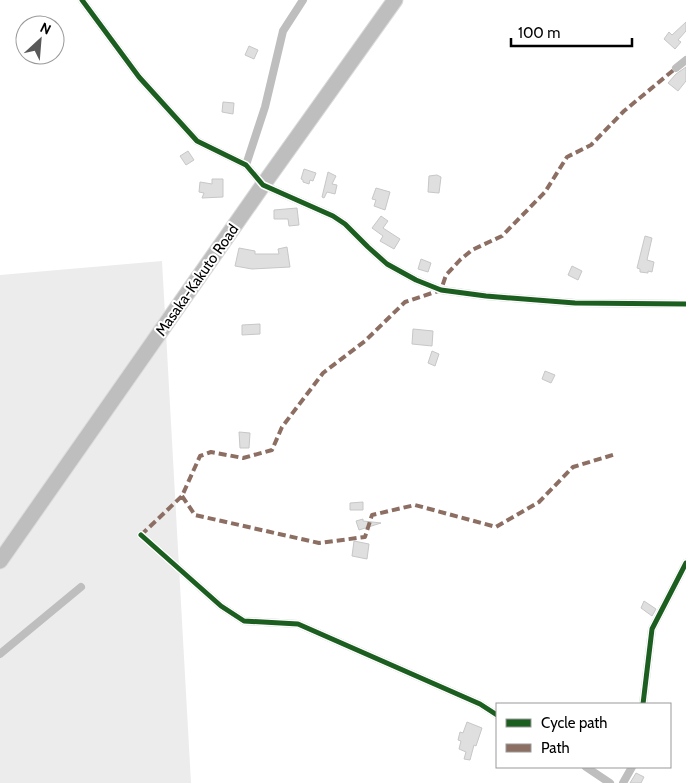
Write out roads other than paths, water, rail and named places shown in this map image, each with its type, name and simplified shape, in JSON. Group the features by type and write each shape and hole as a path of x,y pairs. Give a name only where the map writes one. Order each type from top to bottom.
{"highway":[{"name":"Masaka-Kakuto Road","path":"0,561 263,185 396,0"}],"street":[{"path":"82,0 139,77 197,141 246,165 263,185 333,216 345,224 387,264 416,280 441,290 486,296 575,303 686,304"},
{"path":"246,165 265,107 283,31 302,0"},
{"path":"676,68 686,60"},
{"path":"141,535 221,606 244,621 298,624 464,696 496,714"},
{"path":"643,703 652,629 686,563"},
{"path":"0,654 81,587"},
{"path":"588,768 610,783"},
{"path":"623,783 631,768"}]}
